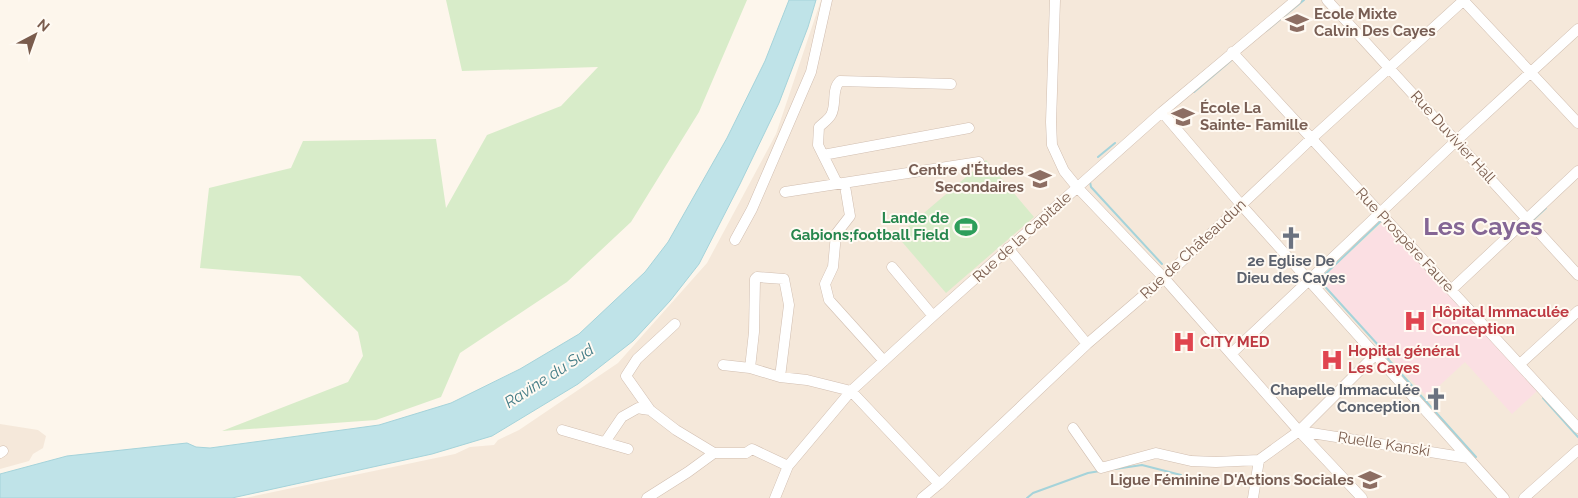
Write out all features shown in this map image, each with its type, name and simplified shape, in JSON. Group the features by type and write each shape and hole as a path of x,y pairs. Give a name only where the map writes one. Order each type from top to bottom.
{"street":[{"path":"735,240 752,209 811,72 827,0"},
{"path":"1056,0 1051,122 1052,145 1064,171 1164,278 1362,498"},
{"name":"Rue de la Capitale","path":"775,498 788,466 851,391 1008,248 1162,112 1296,0"},
{"name":"Rue Duvivier Hall","path":"1328,0 1578,275"},
{"path":"1464,0 1578,123"},
{"name":"Rue de Châteaudun","path":"922,498 1087,344 1164,278 1240,204 1464,0"},
{"path":"1232,353 1456,141 1578,29"},
{"name":"Rue Prospère Faure","path":"1232,52 1578,428"},
{"path":"884,361 829,300 827,293 826,284 833,267 836,234 850,216 845,186 836,181 818,145 819,127 832,114 836,88 840,81 951,84"},
{"path":"1162,112 1240,204 1504,498"},
{"path":"823,155 968,128"},
{"path":"785,192 980,162"},
{"path":"1451,290 1578,171"},
{"path":"1008,248 1087,344"},
{"path":"892,267 933,316"},
{"path":"750,368 754,332 756,278 784,278 789,305 780,377"},
{"path":"1520,364 1578,311"},
{"path":"675,324 637,359 626,376 650,410 676,430 714,453 746,453 752,449 788,466"},
{"path":"1074,428 1101,468 1156,453 1191,461 1259,460 1299,430 1376,354"},
{"path":"723,365 750,368 780,377 807,380 851,391 939,484"},
{"path":"605,442 622,417 638,408 650,410"},
{"path":"562,430 628,448"},
{"name":"Ruelle Kanski","path":"1299,430 1468,458"},
{"path":"1524,498 1578,450"},
{"path":"646,498 714,453"},
{"path":"1253,498 1259,460"}],"shaded area":[{"path":"821,0 1578,0 1578,498 245,498 455,454 470,447 494,445 498,440 519,430 618,363 707,263 776,134"},
{"name":"Hôpital Immaculée Conception","path":"1382,223 1537,391 1512,414 1465,362 1427,397 1320,280"},
{"path":"0,424 38,430 46,436 43,448 33,454 29,461 0,469"}],"green space":[{"path":"446,0 747,0 699,112 631,222 567,282 460,353 441,397 376,420 222,431 348,382 363,356 358,332 300,276 200,268 209,188 291,168 303,141 436,139 446,208 487,135 561,106 598,67 462,71"},
{"name":"Lande de Gabions;football Field","path":"986,160 1034,217 946,293 897,236"}],"water":[{"name":"Ravine du Sud","path":"789,0 816,0 808,27 779,103 699,264 670,301 633,341 578,384 492,436 432,454 232,498 0,498 0,474 67,456 187,443 196,447 210,448 379,425 451,403 520,369 579,334 645,272 668,242 727,138 765,61"}],"waterway":[{"path":"1266,31 1304,0"},
{"path":"1194,92 1234,58"},
{"path":"1098,157 1115,143"},
{"path":"1090,182 1091,187 1162,264"},
{"path":"1533,220 1546,208"},
{"path":"1381,221 1319,280 1476,457"},
{"path":"1543,398 1578,437"},
{"path":"1115,469 1142,465 1181,475"},
{"path":"1027,498 1033,493 1088,473 1100,471"}],"place":[{"name":"Ecole Mixte Calvin Des Cayes","path":"1297,23"},
{"name":"École La Sainte- Famille","path":"1183,117"},
{"name":"Centre d'Études Secondaires","path":"1040,179"},
{"name":"Lande de Gabions;football Field","path":"966,227"},
{"name":"2e Eglise De Dieu des Cayes","path":"1291,238"},
{"name":"Hôpital Immaculée Conception","path":"1415,321"},
{"name":"CITY MED","path":"1184,342"},
{"name":"Hopital général Les Cayes","path":"1332,360"},
{"name":"Chapelle Immaculée Conception","path":"1436,399"},
{"name":"Ligue Féminine D'Actions Sociales","path":"1370,480"}],"district":[{"name":"Les Cayes","path":"1483,226"}]}
